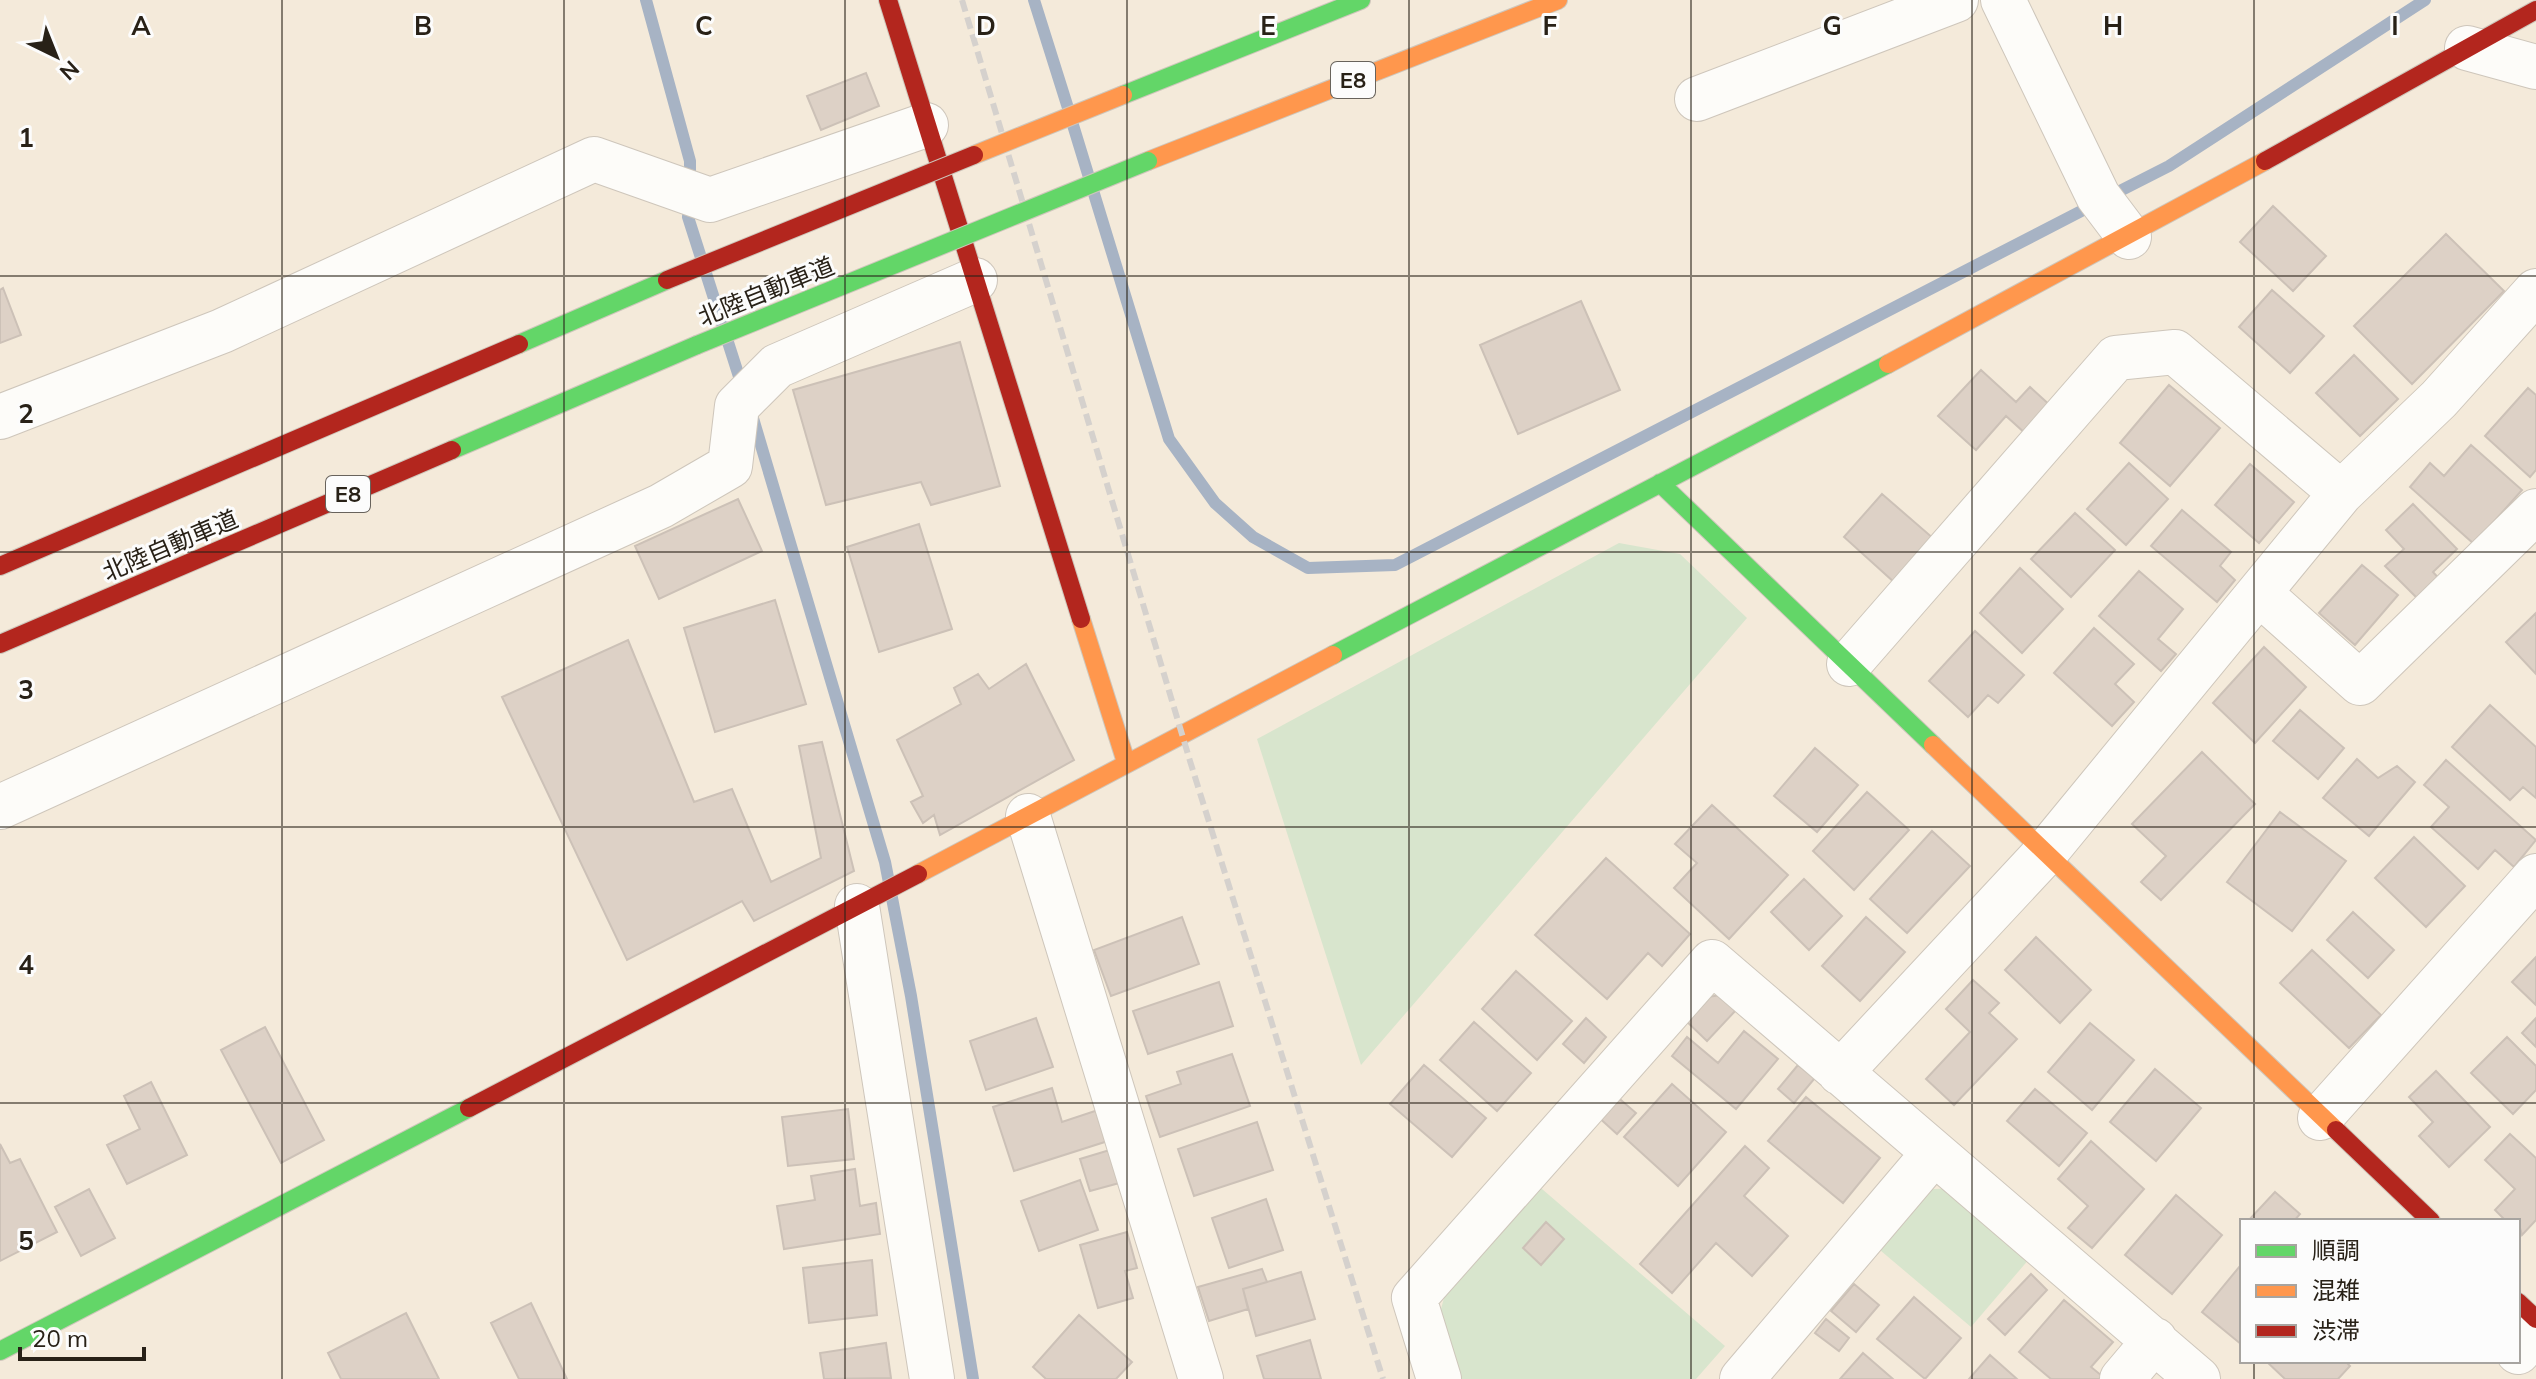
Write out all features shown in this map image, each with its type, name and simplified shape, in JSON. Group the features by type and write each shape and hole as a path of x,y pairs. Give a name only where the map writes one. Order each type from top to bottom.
{"main road":[{"path":"888,0 1126,762"},
{"name":"北陸自動車道","path":"0,566 667,280 1361,0"},
{"name":"北陸自動車道","path":"0,644 697,345 1148,161 1558,0"},
{"path":"0,1351 857,906 1126,762 1183,736 2129,237 2536,10"},
{"path":"1660,483 2429,1219"},
{"path":"2520,1304 2536,1319"}],"street":[{"path":"1697,99 1956,0"},
{"path":"2003,0 2098,196 2129,237"},
{"path":"2467,48 2536,67"},
{"path":"0,417 222,331 594,159 710,200 926,125"},
{"path":"0,807 661,506 730,466 737,406 777,366 975,280"},
{"path":"1840,1073 2046,852 2341,493 2439,399 2536,291"},
{"path":"1849,664 2116,358 2175,352 2341,493"},
{"path":"2259,593 2360,683 2536,511"},
{"path":"1028,816 1201,1379"},
{"path":"2320,1118 2536,876"},
{"path":"857,906 932,1379"},
{"path":"1439,1379 1414,1298 1712,962 2198,1379"},
{"path":"1742,1379 1933,1154"},
{"path":"2520,1350 2536,1330"},
{"path":"2122,1379 2155,1340"},
{"path":"2496,1379 2508,1363"}],"green space":[{"path":"1619,543 1680,554 1747,618 1361,1065 1257,739"},
{"path":"1535,1183 1725,1346 1696,1379 1457,1379 1438,1320 1447,1287"},
{"path":"1952,1188 2030,1258 1971,1327 1874,1245 1919,1190"}],"building":[{"path":"866,73 879,106 821,130 807,96"},
{"path":"2273,206 2326,256 2293,291 2240,242"},
{"path":"2446,234 2504,291 2412,384 2354,326"},
{"path":"3,288 21,335 0,343 0,290"},
{"path":"2272,290 2324,336 2290,373 2239,327"},
{"path":"1581,301 1620,390 1518,434 1480,345"},
{"path":"960,342 1000,486 931,505 921,482 826,505 793,390"},
{"path":"2354,355 2398,399 2360,436 2316,393"},
{"path":"1981,370 2016,402 2030,387 2052,407 2026,434 2006,416 1976,450 1938,416"},
{"path":"2169,385 2220,428 2170,486 2120,443"},
{"path":"2528,388 2536,395 2536,470 2530,477 2485,436"},
{"path":"2471,445 2522,490 2474,544 2410,487 2430,463 2444,476"},
{"path":"2129,463 2168,499 2126,545 2087,509"},
{"path":"2250,464 2294,502 2259,543 2215,505"},
{"path":"1882,494 1934,539 1895,583 1844,537"},
{"path":"738,499 762,551 659,599 635,546"},
{"path":"2413,504 2457,549 2433,572 2442,582 2421,602 2385,566 2404,549 2386,530"},
{"path":"2182,510 2231,552 2220,566 2235,580 2217,602 2151,546"},
{"path":"2075,513 2115,550 2071,597 2031,559"},
{"path":"919,524 952,629 879,652 847,547"},
{"path":"2362,565 2398,595 2355,645 2319,613"},
{"path":"2020,568 2063,609 2022,653 1980,613"},
{"path":"2139,571 2183,609 2158,639 2176,654 2161,671 2099,616"},
{"path":"775,600 806,704 715,732 684,628"},
{"path":"2536,613 2536,674 2506,642"},
{"path":"2094,628 2134,664 2115,684 2134,702 2112,726 2054,673"},
{"path":"1975,631 2024,675 1998,703 1988,695 1968,717 1929,681"},
{"path":"628,640 694,802 732,789 771,882 821,858 799,746 822,742 854,871 754,921 742,901 627,960 502,697"},
{"path":"2264,647 2306,687 2255,743 2213,703"},
{"path":"1026,664 1074,760 940,835 934,815 923,823 911,802 923,796 897,740 961,704 954,688 978,674 989,689"},
{"path":"2490,705 2536,747 2536,798 2523,787 2510,800 2452,747"},
{"path":"2300,710 2344,748 2318,779 2273,741"},
{"path":"1815,748 1858,785 1817,832 1774,796"},
{"path":"2202,752 2255,804 2161,900 2141,882 2166,856 2132,824"},
{"path":"2357,759 2378,778 2397,766 2415,782 2369,836 2323,798"},
{"path":"2446,760 2536,840 2514,867 2495,850 2478,869 2431,827 2449,807 2424,785"},
{"path":"1867,792 1909,830 1854,890 1813,851"},
{"path":"1712,805 1788,875 1729,939 1674,888 1697,863 1675,844"},
{"path":"2280,812 2346,861 2292,931 2227,882"},
{"path":"1932,831 1970,866 1907,933 1870,899"},
{"path":"2414,837 2465,886 2426,927 2375,878"},
{"path":"1606,858 1690,934 1662,966 1648,953 1607,999 1535,935"},
{"path":"1804,879 1842,916 1809,950 1771,912"},
{"path":"2353,912 2394,950 2368,978 2327,940"},
{"path":"1182,917 1199,964 1111,996 1094,950"},
{"path":"1866,917 1905,952 1860,1001 1822,966"},
{"path":"2036,937 2091,990 2060,1023 2005,970"},
{"path":"2312,950 2381,1015 2349,1048 2280,983"},
{"path":"2536,957 2536,1005 2512,982"},
{"path":"1516,971 1572,1021 1537,1060 1482,1009"},
{"path":"1973,980 1999,1003 1989,1013 2017,1039 1954,1105 1926,1079 1970,1032 1946,1009"},
{"path":"1219,982 1233,1026 1148,1054 1133,1011"},
{"path":"1721,995 1737,1009 1707,1041 1679,1014 1694,999"},
{"path":"1036,1018 1053,1067 986,1090 970,1041"},
{"path":"1586,1018 1606,1037 1584,1063 1563,1044"},
{"path":"2536,1018 2536,1047 2522,1033"},
{"path":"1474,1022 1531,1073 1497,1111 1440,1060"},
{"path":"2090,1023 2134,1060 2092,1110 2048,1072"},
{"path":"265,1027 324,1140 281,1163 221,1050"},
{"path":"1744,1031 1778,1059 1736,1109 1672,1056 1687,1037 1718,1063"},
{"path":"2507,1037 2536,1066 2536,1090 2513,1114 2471,1073"},
{"path":"1232,1054 1250,1106 1160,1137 1146,1096 1181,1084 1177,1072"},
{"path":"1424,1065 1486,1118 1452,1157 1390,1104"},
{"path":"1798,1065 1815,1078 1794,1103 1778,1089"},
{"path":"2155,1069 2201,1108 2156,1161 2110,1122"},
{"path":"2436,1071 2490,1127 2449,1167 2419,1136 2433,1122 2409,1097"},
{"path":"151,1082 187,1155 127,1184 107,1145 140,1129 124,1096"},
{"path":"1672,1084 1726,1132 1678,1186 1624,1137"},
{"path":"1052,1088 1062,1122 1101,1109 1111,1140 1014,1171 993,1107"},
{"path":"2035,1089 2087,1133 2059,1166 2007,1121"},
{"path":"1614,1094 1636,1113 1617,1134 1596,1115"},
{"path":"1806,1097 1880,1158 1843,1203 1768,1141"},
{"path":"848,1109 854,1159 788,1166 782,1117"},
{"path":"1257,1122 1273,1170 1194,1196 1178,1149"},
{"path":"2510,1134 2536,1158 2536,1220 2522,1235 2520,1219 2504,1219 2495,1210 2515,1189 2485,1160"},
{"path":"2091,1141 2144,1189 2092,1248 2068,1228 2088,1206 2058,1179"},
{"path":"0,1144 10,1163 20,1159 57,1232 0,1261"},
{"path":"1745,1146 1769,1168 1744,1196 1788,1236 1752,1276 1716,1243 1672,1293 1640,1264"},
{"path":"1113,1149 1123,1182 1090,1191 1080,1159"},
{"path":"855,1169 860,1206 876,1203 880,1234 784,1249 777,1206 815,1200 811,1176"},
{"path":"1080,1180 1098,1230 1039,1251 1021,1201"},
{"path":"89,1189 115,1238 81,1256 55,1207"},
{"path":"2275,1192 2300,1214 2296,1219 2250,1219"},
{"path":"2176,1195 2222,1235 2172,1294 2125,1255"},
{"path":"1266,1199 1283,1250 1229,1268 1212,1218"},
{"path":"1546,1222 1564,1239 1541,1265 1523,1248"},
{"path":"1127,1232 1137,1268 1125,1271 1133,1298 1098,1308 1080,1245"},
{"path":"872,1260 877,1315 809,1323 803,1268"},
{"path":"2240,1266 2240,1343 2202,1312"},
{"path":"1262,1269 1267,1282 1243,1289 1248,1309 1209,1321 1198,1287"},
{"path":"1301,1272 1315,1319 1256,1336 1243,1289"},
{"path":"2031,1274 2047,1290 2005,1335 1988,1319"},
{"path":"1854,1284 1879,1305 1856,1332 1831,1311"},
{"path":"1914,1297 1961,1338 1925,1379 1877,1339"},
{"path":"2064,1300 2113,1342 2091,1367 2102,1376 2099,1379 2051,1379 2019,1352"},
{"path":"531,1303 567,1379 519,1379 491,1323"},
{"path":"406,1313 439,1379 341,1379 328,1353"},
{"path":"1079,1315 1132,1362 1116,1379 1046,1379 1033,1367"},
{"path":"1826,1319 1849,1338 1839,1351 1815,1333"},
{"path":"1310,1340 1321,1379 1264,1379 1257,1356"},
{"path":"886,1343 891,1378 824,1379 820,1353"},
{"path":"1863,1353 1893,1379 1840,1379"},
{"path":"1990,1355 2017,1379 1969,1379"},
{"path":"2268,1363 2347,1363 2350,1366 2338,1379 2285,1379"}],"waterway":[{"path":"646,0 690,161 690,183"},
{"path":"1034,0 1068,108"},
{"path":"2110,196 2169,166 2425,0"},
{"path":"1073,125 1169,439 1215,503 1253,537 1308,568 1395,565 2093,205"},
{"path":"689,201 688,217 742,386"},
{"path":"752,415 885,862 911,996 973,1379"}],"railway":[{"path":"962,0 1190,761 1383,1379"}],"traffic: fast":[{"path":"1123,95 1361,0"},
{"path":"697,345 1148,161"},
{"path":"519,344 667,280"},
{"path":"452,450 697,345"},
{"path":"1333,655 1888,364"},
{"path":"1660,483 1933,745"},
{"path":"0,1351 469,1108"}],"traffic: slow":[{"path":"1148,161 1558,0"},
{"path":"974,155 1123,95"},
{"path":"1888,364 2265,161"},
{"path":"1081,619 1126,762"},
{"path":"918,874 1333,655"},
{"path":"1933,745 2336,1130"}],"traffic: jam":[{"path":"888,0 1081,619"},
{"path":"2265,161 2536,10"},
{"path":"667,280 974,155"},
{"path":"0,566 519,344"},
{"path":"0,644 452,450"},
{"path":"469,1108 918,874"},
{"path":"2336,1130 2429,1219"},
{"path":"2520,1304 2536,1319"}]}
